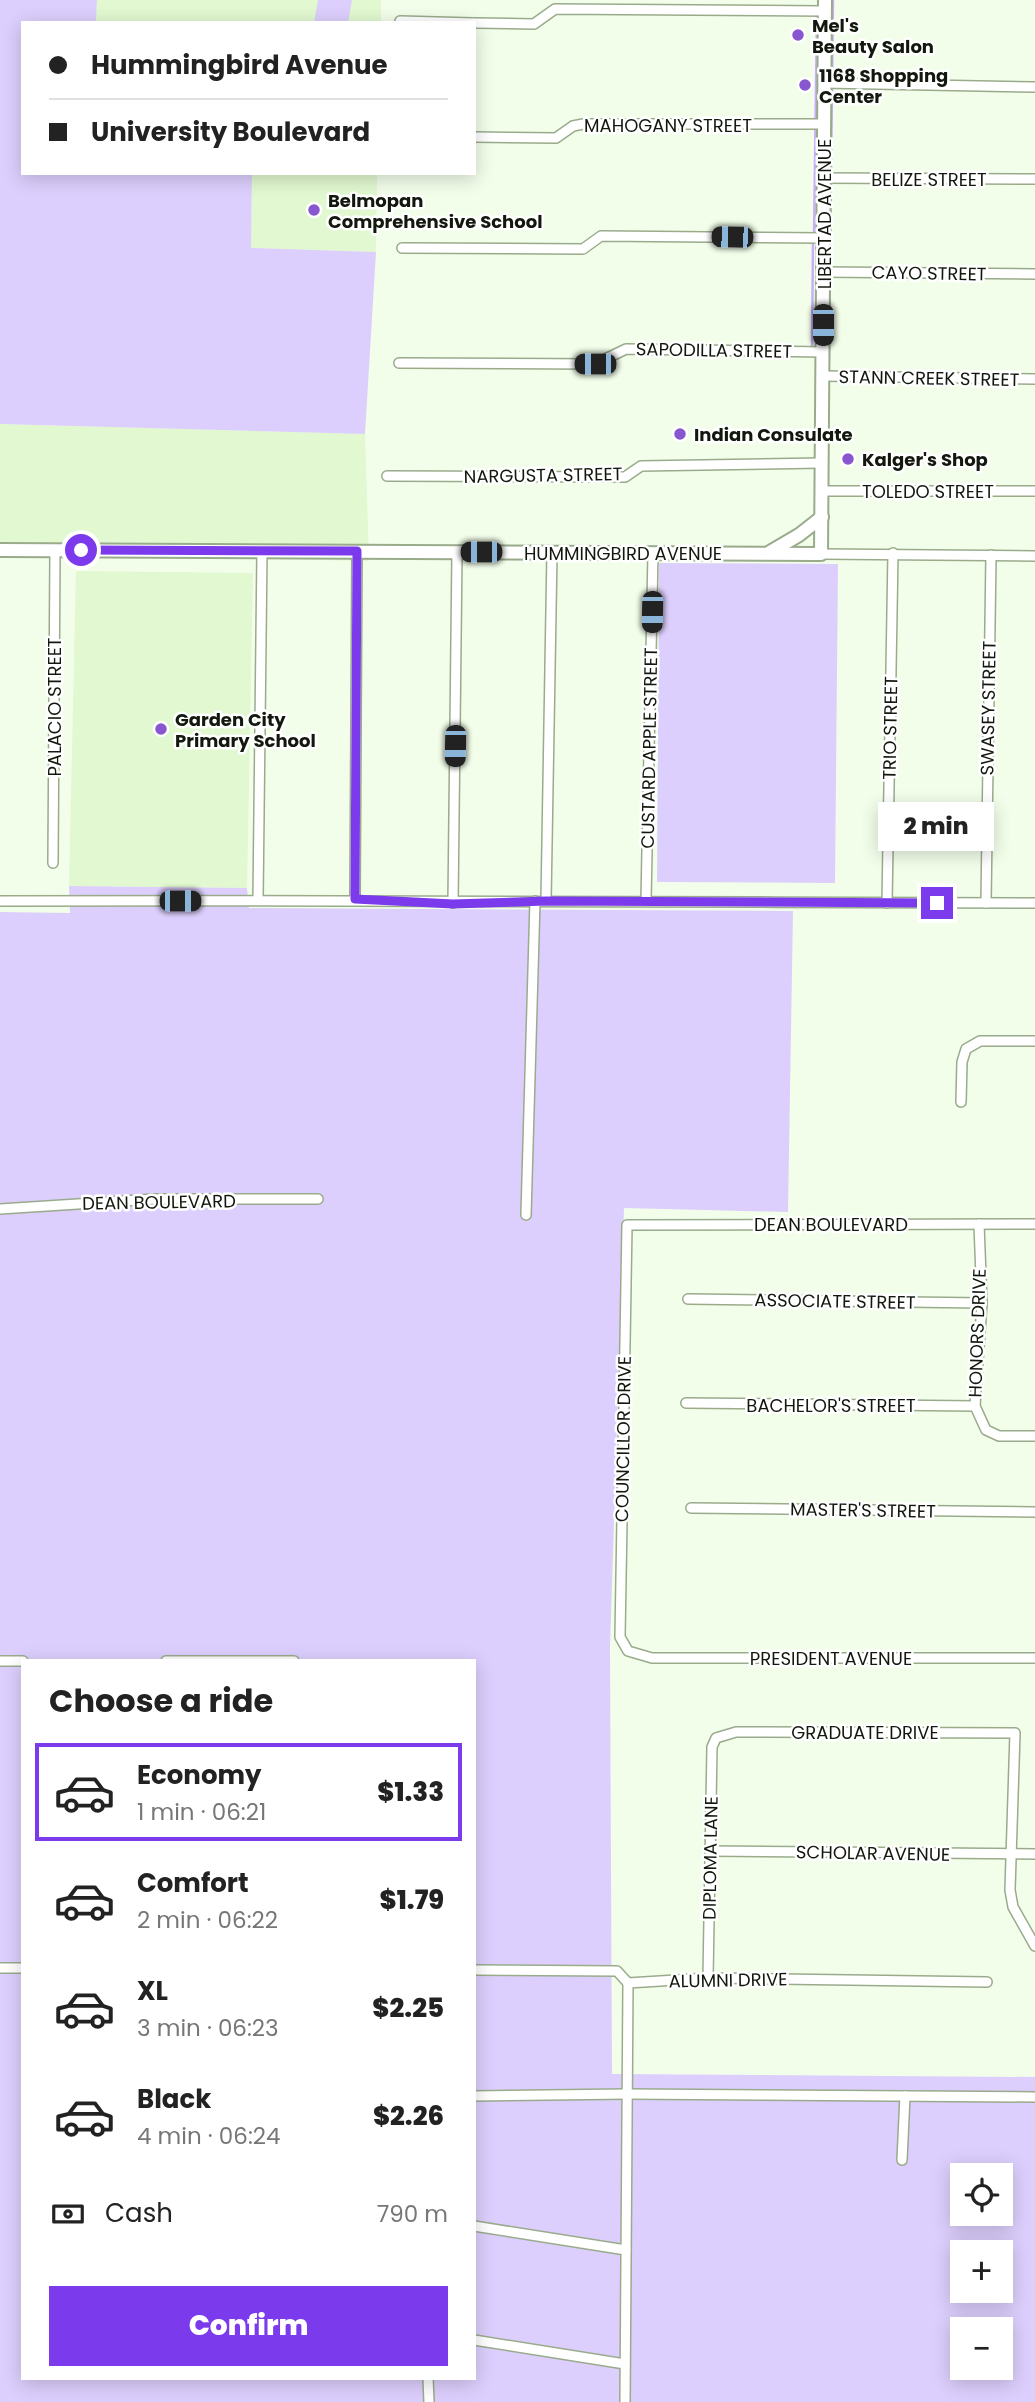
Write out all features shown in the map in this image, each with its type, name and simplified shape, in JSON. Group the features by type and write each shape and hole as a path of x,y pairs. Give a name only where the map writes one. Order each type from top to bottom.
{"street":[{"path":"476,23 534,24 555,9 825,5"},
{"name":"LIBERTAD AVENUE","path":"821,554 825,5"},
{"path":"824,83 1035,87"},
{"name":"MAHOGANY STREET","path":"476,137 556,138 573,126 583,124 824,124"},
{"name":"BELIZE STREET","path":"824,178 1035,179"},
{"path":"402,248 583,249 601,236 823,239"},
{"name":"CAYO STREET","path":"823,272 1035,274"},
{"name":"SAPODILLA STREET","path":"399,363 595,364 626,349 823,352"},
{"name":"STANN CREEK STREET","path":"823,376 1035,379"},
{"name":"NARGUSTA STREET","path":"387,476 625,477 641,466 822,463"},
{"name":"TOLEDO STREET","path":"822,491 1035,491"},
{"path":"767,553 799,535 822,517"},
{"name":"HUMMINGBIRD AVENUE","path":"0,550 893,553 1035,556"},
{"name":"PALACIO STREET","path":"53,863 55,550"},
{"path":"258,901 262,551"},
{"path":"355,899 357,551"},
{"path":"453,904 457,552"},
{"path":"546,901 552,552"},
{"name":"CUSTARD APPLE STREET","path":"646,901 653,553"},
{"name":"TRIO STREET","path":"887,903 893,553"},
{"name":"SWASEY STREET","path":"986,903 991,555"},
{"path":"0,901 355,899 453,904 535,901 1035,903"},
{"path":"526,1215 535,901"},
{"path":"961,1102 962,1062 966,1049 980,1041 1035,1041"},
{"name":"DEAN BOULEVARD","path":"0,1209 155,1199 318,1199"},
{"name":"HONORS DRIVE","path":"979,1224 982,1303 975,1406 986,1430 999,1436 1035,1436"},
{"name":"DEAN BOULEVARD","path":"627,1225 1035,1224"},
{"name":"COUNCILLOR DRIVE","path":"627,1225 621,1637 628,1651"},
{"name":"ASSOCIATE STREET","path":"688,1299 982,1303"},
{"name":"BACHELOR'S STREET","path":"686,1403 975,1406"},
{"name":"MASTER'S STREET","path":"691,1508 1035,1511"},
{"name":"PRESIDENT AVENUE","path":"628,1651 652,1658 1035,1658"},
{"path":"0,1661 21,1661"},
{"name":"GRADUATE DRIVE","path":"716,1738 736,1731 1015,1733 1010,1854"},
{"name":"DIPLOMA LANE","path":"708,1978 711,1759 716,1738"},
{"name":"SCHOLAR AVENUE","path":"711,1851 1035,1854"},
{"path":"1010,1854 1013,1907 1035,1946"},
{"path":"0,1968 21,1968"},
{"name":"ALUMNI DRIVE","path":"476,1970 617,1971 628,1983 708,1978 987,1982"},
{"path":"625,2402 628,1983"},
{"path":"476,2096 627,2094 1035,2097"},
{"path":"902,2160 905,2096"},
{"path":"476,2226 626,2250"},
{"path":"476,2340 625,2364"},
{"path":"428,2380 429,2402"}],"shaded area":[{"path":"0,0 97,0 96,21 21,21 21,175 252,175 251,248 376,252 365,434 0,424"},
{"path":"97,0 381,0 381,21 96,21"},
{"path":"318,0 352,0 348,21 314,21"},
{"name":"Belmopan Comprehensive School","path":"252,175 377,175 376,252 251,248"},
{"path":"0,424 365,434 369,561 0,554"},
{"path":"659,563 838,564 835,883 657,882"},
{"name":"Garden City Primary School","path":"76,571 253,573 247,888 69,886"},
{"path":"69,886 247,888 249,908 793,911 788,1212 624,1208 610,1648 612,2074 1035,2077 1035,2402 0,2402 0,912 70,913"}],"waterway":[{"path":"832,81 833,0"},
{"path":"814,235 817,14"},
{"path":"831,175 832,87"},
{"path":"829,361 831,182"},
{"path":"812,350 813,241"}],"place":[{"name":"Mel's Beauty Salon","path":"798,35"},
{"name":"1168 Shopping Center","path":"805,85"},
{"name":"Belmopan Comprehensive School","path":"314,210"},
{"name":"Indian Consulate","path":"680,434"},
{"name":"Kalger's Shop","path":"848,459"},
{"name":"Garden City Primary School","path":"161,729"}],"route":[{"path":"81,550 357,551 355,899 453,904 546,901 937,903"}]}
